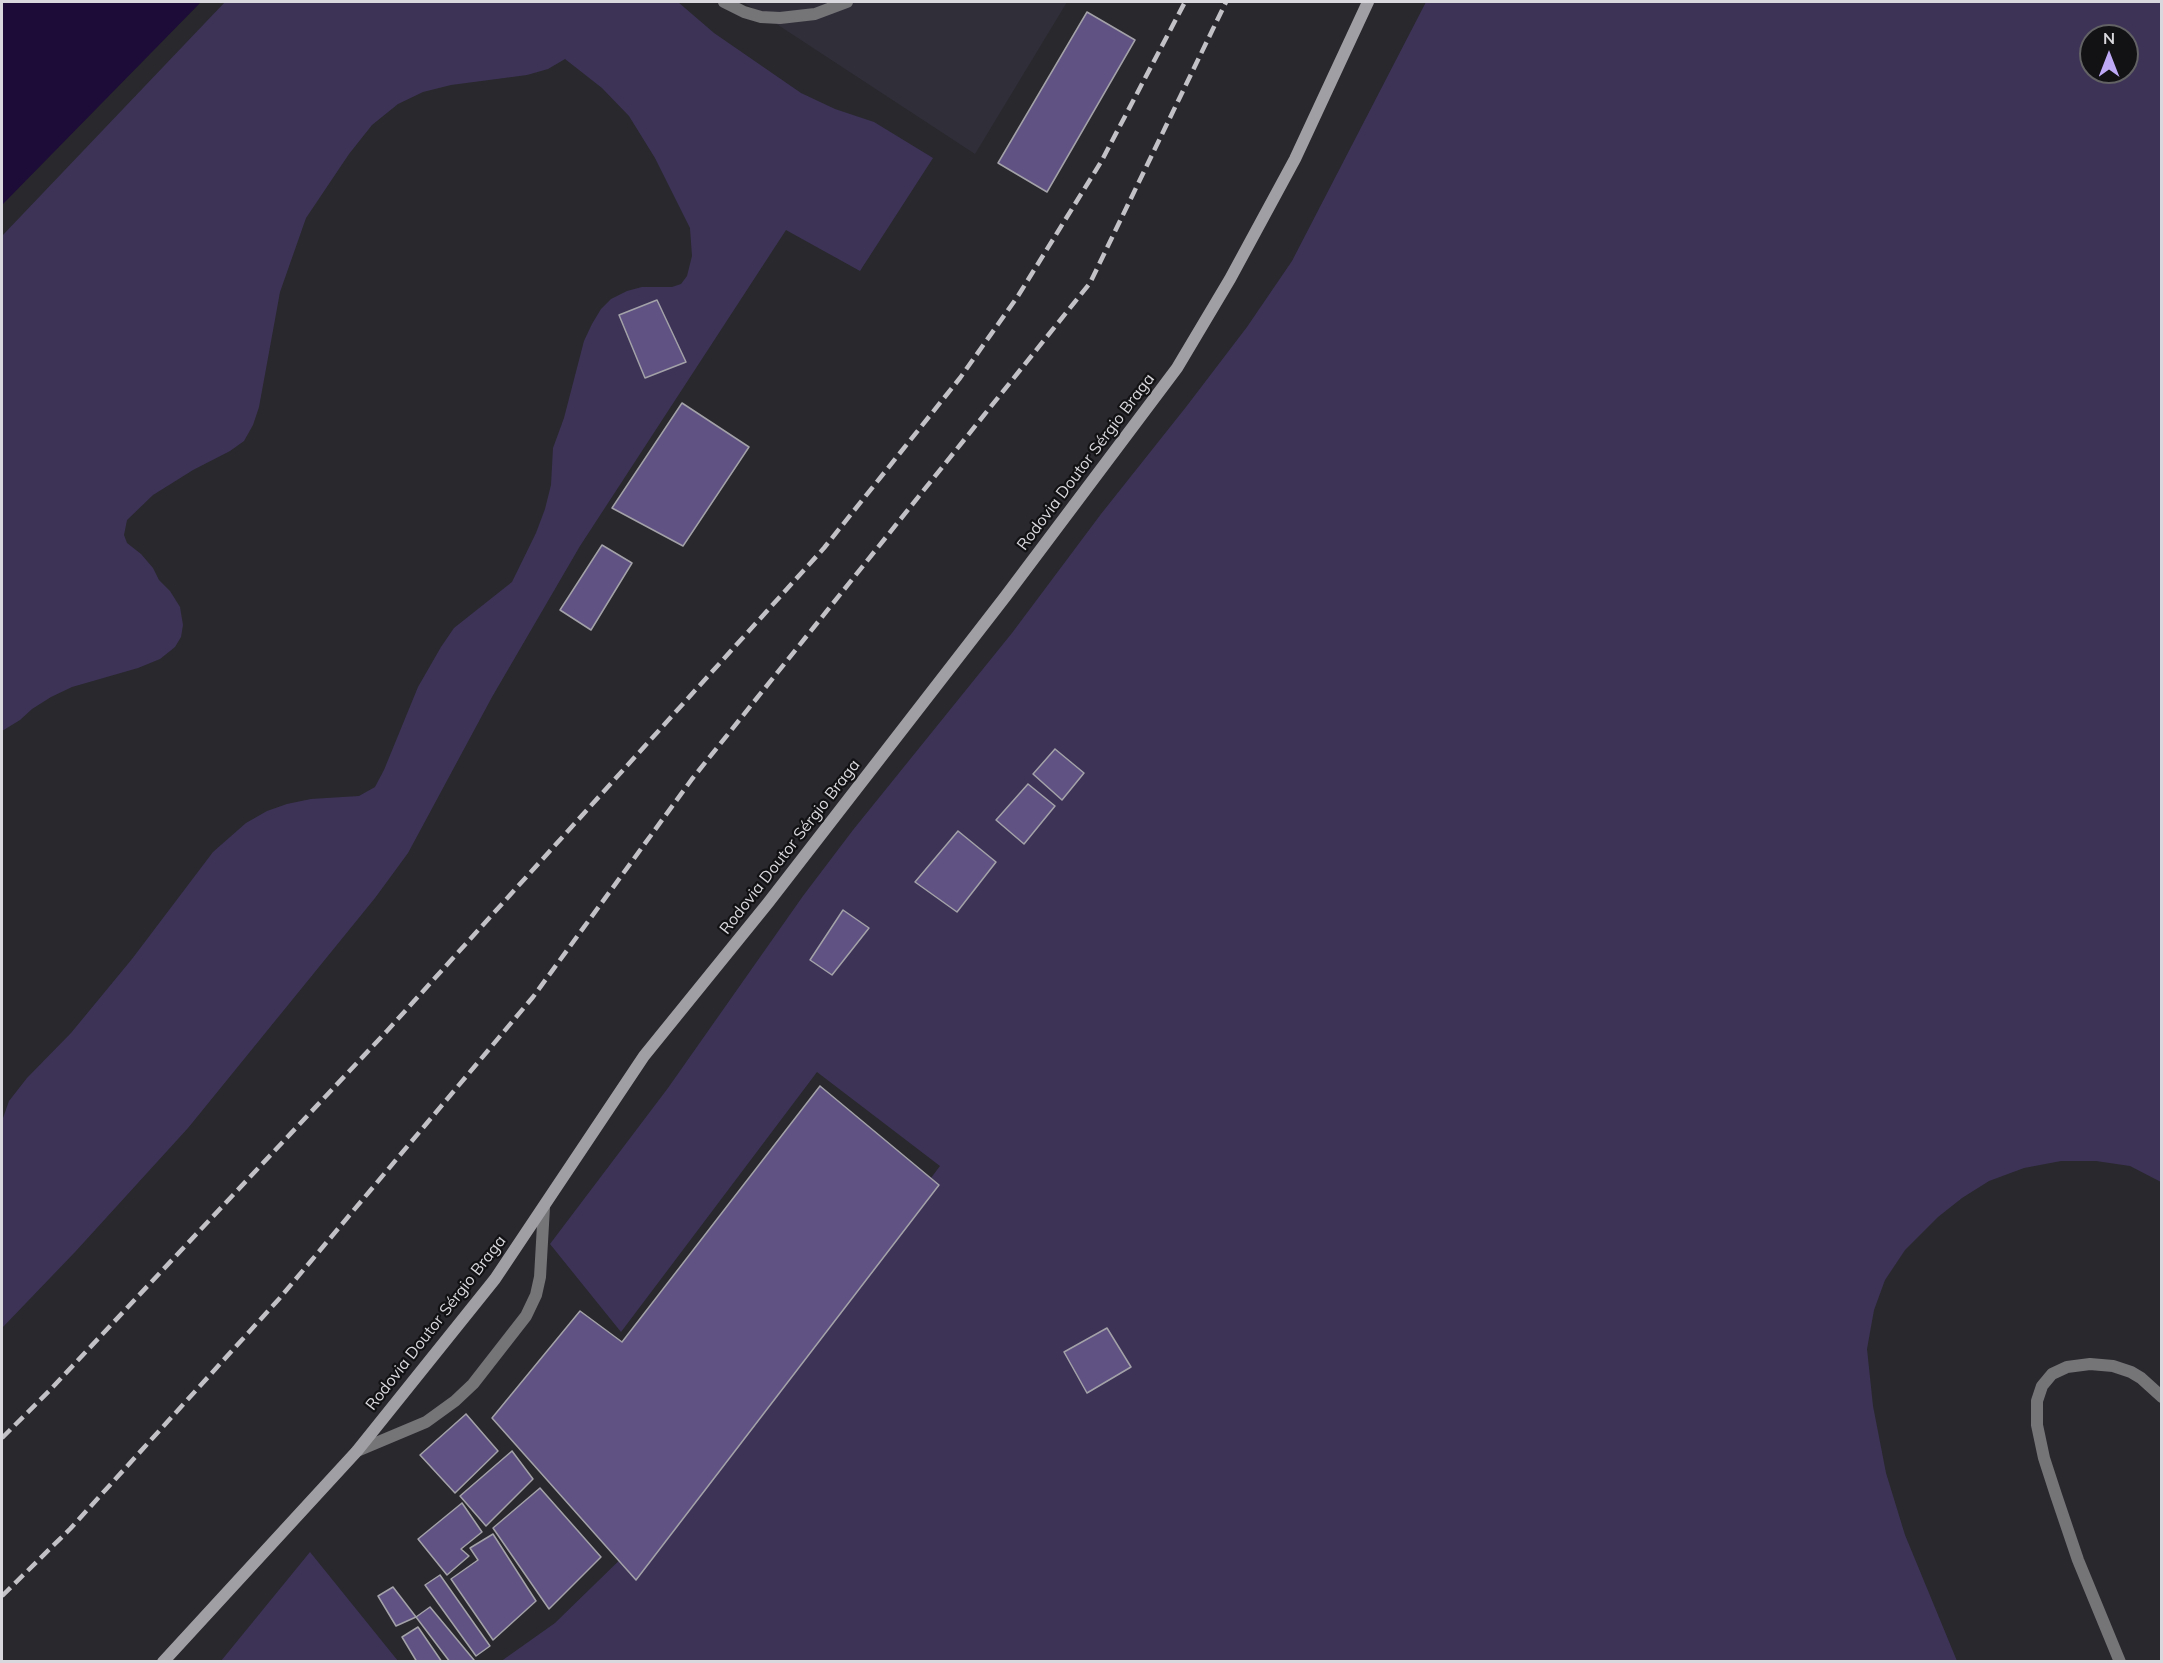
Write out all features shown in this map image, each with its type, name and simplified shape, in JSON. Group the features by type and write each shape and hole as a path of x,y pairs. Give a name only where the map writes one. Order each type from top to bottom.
{"main road":[{"name":"Rodovia Doutor Sérgio Braga","path":"163,1662 357,1451 495,1279 644,1056 768,903 1177,368 1230,279 1295,159 1368,2"}],"street":[{"path":"724,2 761,17 780,18 815,14 847,2"},
{"path":"357,1451 426,1422 455,1401 473,1384 526,1316 536,1295 540,1277 544,1207"},
{"path":"2120,1662 2078,1560 2044,1458 2037,1425 2037,1401 2042,1386 2052,1374 2067,1367 2090,1364 2113,1366 2132,1372 2150,1384 2162,1397"}],"shaded area":[{"path":"2,2 201,2 2,205"},
{"path":"225,2 678,2 714,33 801,93 835,109 874,122 933,158 860,271 786,230 580,546 492,697 408,853 375,898 188,1128 2,1328 2,1121 9,1101 27,1078 71,1033 132,959 213,852 246,823 267,811 287,804 311,799 359,796 375,787 418,687 441,647 454,628 512,582 536,533 551,485 553,448 564,418 584,341 592,324 601,309 611,299 627,291 642,287 672,287 681,284 687,276 692,256 690,228 655,158 629,116 602,88 565,59 548,69 527,75 451,85 423,92 398,104 372,125 349,154 306,218 280,292 259,407 244,441 153,495 127,520 124,535 127,543 153,568 159,580 170,591 180,607 183,625 181,637 175,647 160,659 138,668 72,687 51,697 2,731 2,236"},
{"path":"743,2 1067,2 975,154"},
{"path":"1426,2 2161,2 2161,1182 2130,1166 2096,1161 2061,1161 2024,1168 1989,1181 1938,1217 1905,1250 1885,1280 1874,1310 1867,1349 1873,1406 1886,1473 1905,1535 1957,1661 500,1662 555,1623 671,1510 778,1381 940,1166 817,1072 621,1332 550,1244 668,1088 803,896 853,830 1012,633 1101,514 1247,327 1292,261"},
{"path":"310,1552 398,1661 221,1661"}],"building":[{"path":"1087,12 1135,40 1047,192 998,163"},
{"path":"657,300 686,362 645,378 619,315"},
{"path":"682,403 749,447 683,546 612,508"},
{"path":"602,545 632,563 591,630 560,610"},
{"path":"1055,749 1084,773 1062,800 1033,774"},
{"path":"1028,784 1055,806 1024,844 996,820"},
{"path":"958,831 996,862 957,912 915,882"},
{"path":"843,910 869,928 832,975 810,960"},
{"path":"820,1086 939,1185 636,1580 492,1418 580,1311 622,1342"},
{"path":"1107,1328 1131,1367 1087,1393 1064,1352"},
{"path":"466,1414 498,1451 455,1493 420,1455"},
{"path":"512,1451 533,1479 486,1526 460,1496"},
{"path":"540,1488 601,1557 549,1609 493,1528"},
{"path":"462,1503 482,1532 461,1549 469,1556 447,1575 418,1539"},
{"path":"493,1534 536,1601 493,1640 451,1579 478,1560 470,1548"},
{"path":"440,1575 490,1646 476,1656 425,1585"},
{"path":"393,1587 416,1617 396,1626 378,1596"},
{"path":"430,1607 474,1660 472,1662 450,1662 416,1617"},
{"path":"418,1627 442,1662 417,1662 402,1637"}],"railway":[{"path":"2,1438 50,1390 387,1031 824,548 960,378 1018,296 1101,162 1185,2"},
{"path":"2,1596 70,1529 279,1299 533,997 692,779 1090,283 1226,2"}]}
